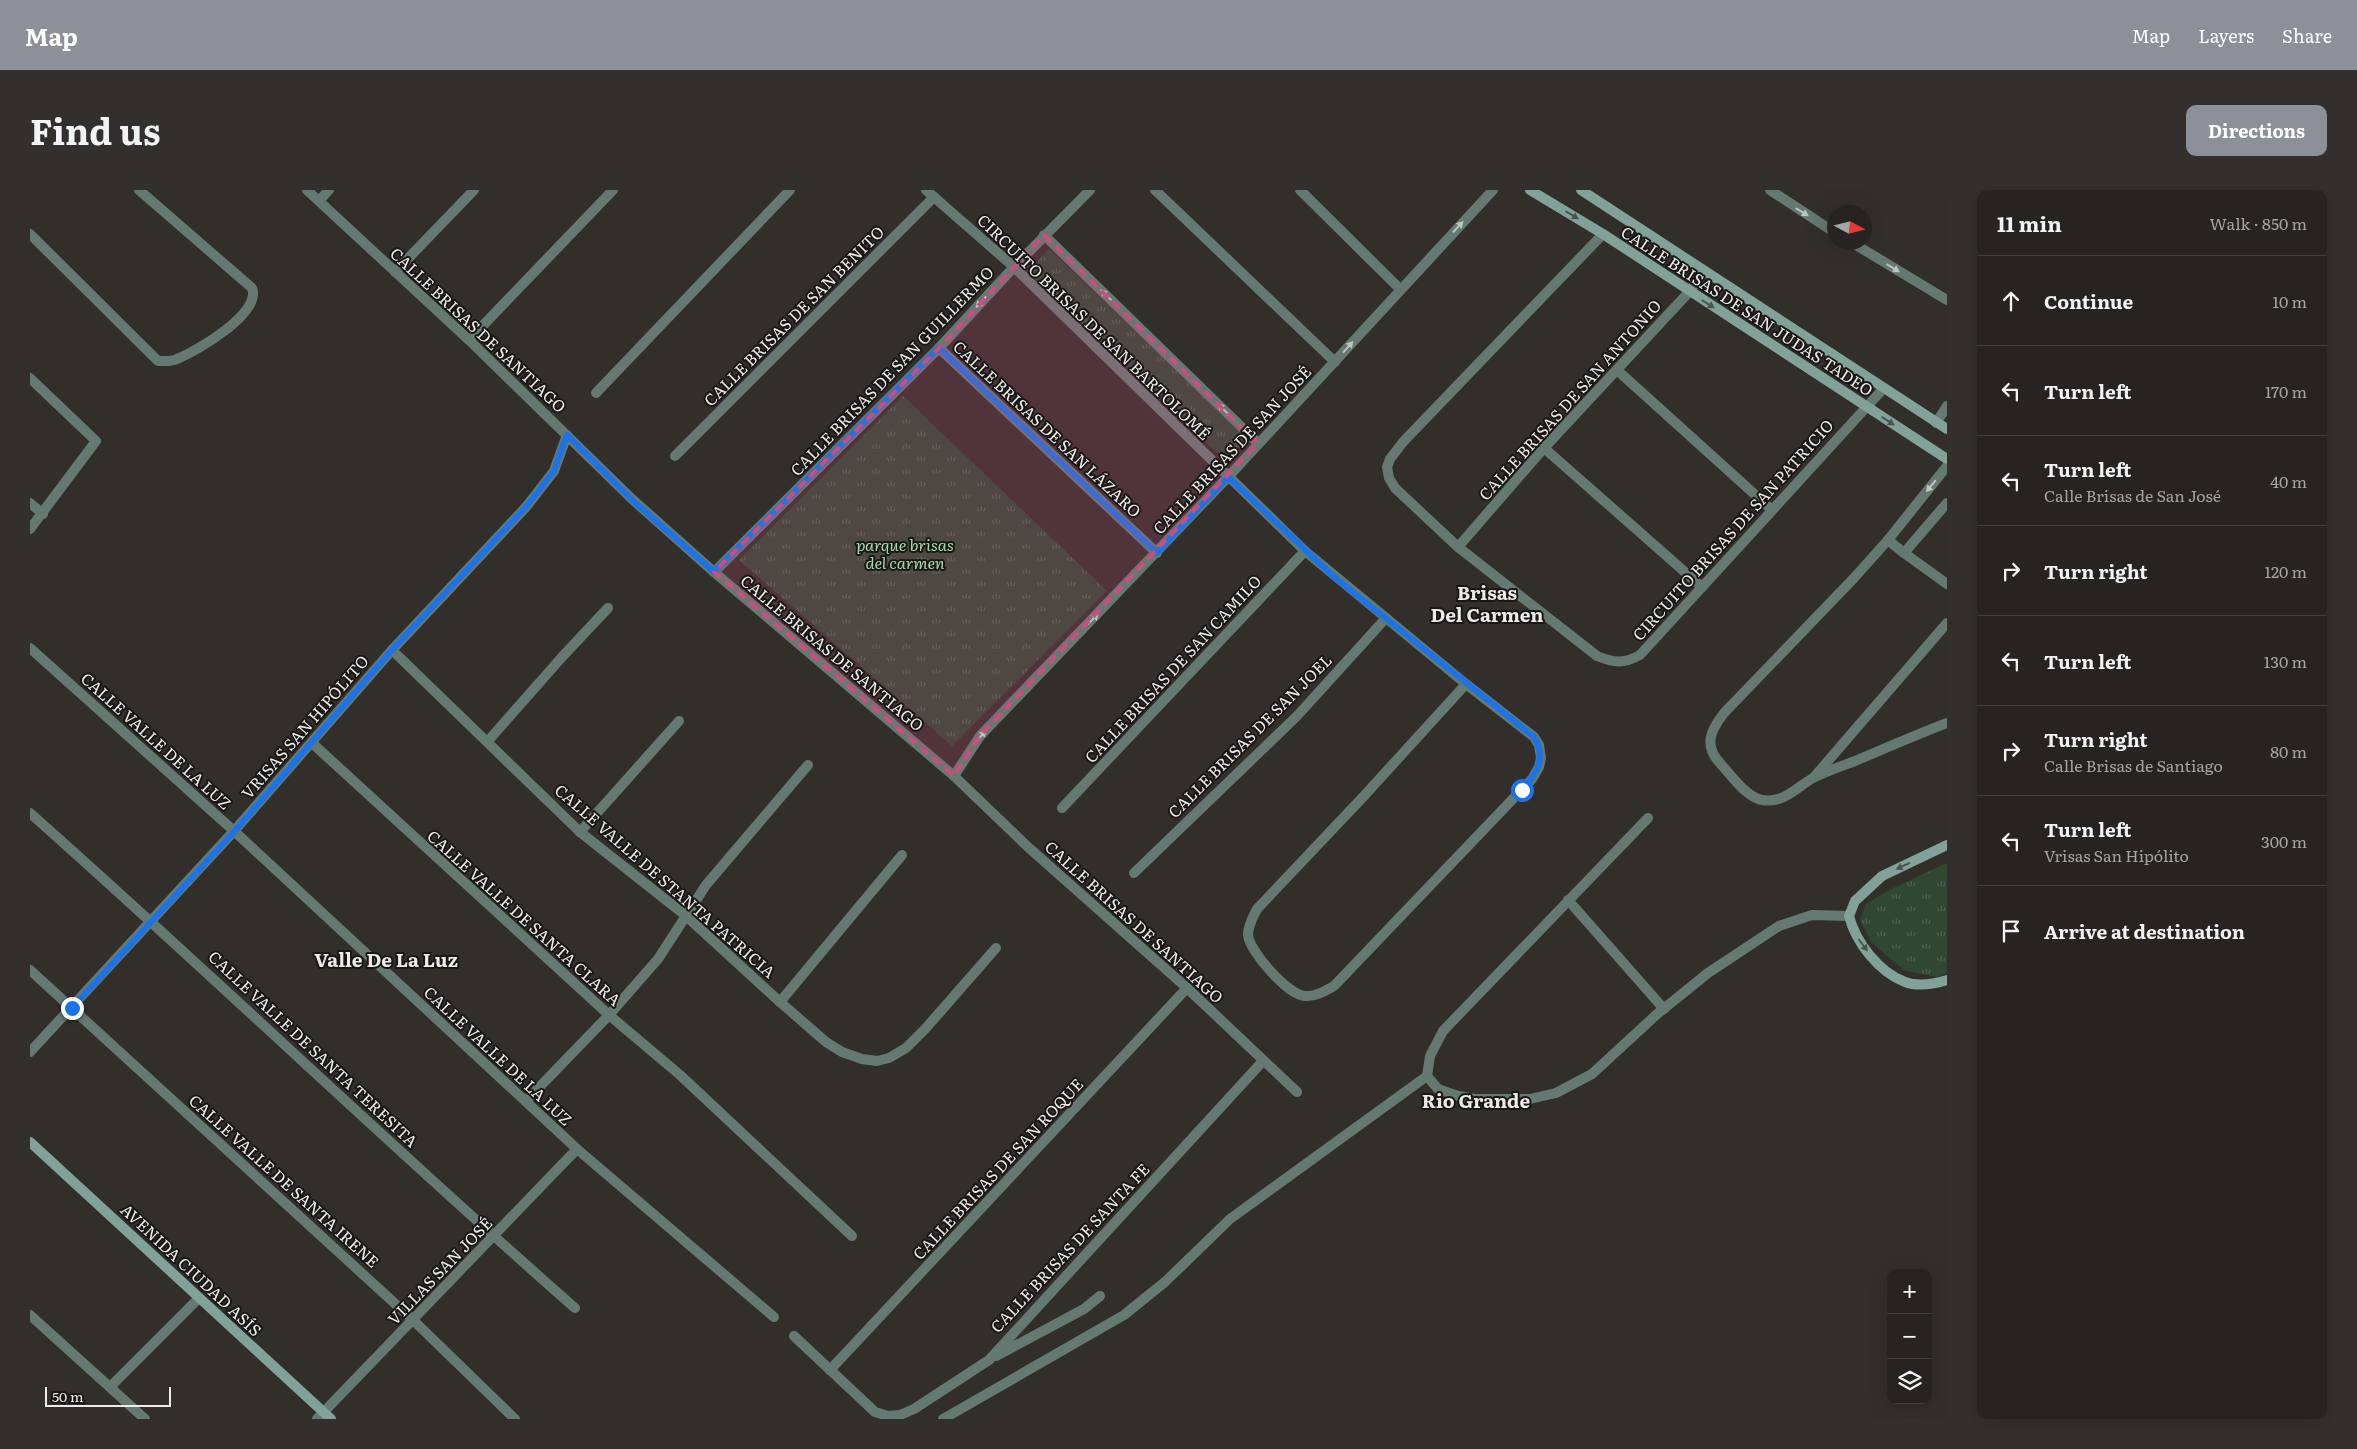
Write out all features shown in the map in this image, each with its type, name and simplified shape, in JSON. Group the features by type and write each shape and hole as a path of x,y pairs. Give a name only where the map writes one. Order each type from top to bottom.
{"street":[{"path":"30,234 158,361 176,360 213,339 231,326 252,305 254,298 252,288 138,190"},
{"name":"CALLE BRISAS DE SANTIAGO","path":"307,190 469,340 632,500 954,776 1028,847 1187,988 1297,1092"},
{"path":"319,201 329,190"},
{"path":"395,272 474,190"},
{"path":"469,340 613,190"},
{"path":"596,393 790,190"},
{"name":"CALLE BRISAS DE SAN GUILLERMO","path":"714,572 939,348 1044,235 1090,190"},
{"path":"1155,190 1335,362"},
{"path":"1300,190 1400,289"},
{"name":"CALLE BRISAS DE SAN JOSÉ","path":"954,776 980,736 1157,553 1492,190"},
{"name":"CALLE BRISAS DE SAN JUDAS TADEO","path":"1530,190 1602,234 1947,459"},
{"name":"CALLE BRISAS DE SAN JUDAS TADEO","path":"1581,190 1882,389 1947,429"},
{"path":"1770,190 1827,227"},
{"name":"CIRCUITO BRISAS DE SAN BARTOLOMÉ","path":"930,194 1014,267 1305,552 1466,684 1534,737 1539,745 1541,758 1539,768 1522,790 1334,986 1319,994 1305,996 1287,988 1255,950 1248,936 1250,923 1257,909 1466,684"},
{"name":"CALLE BRISAS DE SAN BENITO","path":"675,456 930,194"},
{"name":"CIRCUITO BRISAS DE SAN PATRICIO","path":"1602,234 1390,459 1387,472 1395,488 1458,547 1597,656 1617,663 1627,662 1640,655 1882,389"},
{"path":"1044,235 1258,443"},
{"path":"1864,250 1947,300"},
{"name":"CALLE BRISAS DE SAN ANTONIO","path":"1458,547 1544,448 1689,292 1704,272"},
{"name":"CALLE BRISAS DE SAN LÁZARO","path":"939,348 1157,553"},
{"path":"1617,370 1772,510"},
{"path":"30,378 96,441 30,529"},
{"path":"1936,423 1947,406"},
{"name":"VRISAS SAN HIPÓLITO","path":"30,1052 234,832 392,650 544,485 554,471 567,435"},
{"path":"1544,448 1702,587"},
{"path":"1947,466 1888,540 1724,713 1713,728 1709,741 1714,757 1755,798 1762,800 1778,799 1812,778 1947,723"},
{"path":"30,503 43,514"},
{"path":"1904,553 1947,503"},
{"path":"1888,540 1947,584"},
{"name":"CALLE BRISAS DE SAN CAMILO","path":"1062,808 1305,552"},
{"path":"488,741 608,608"},
{"name":"CALLE BRISAS DE SAN JOEL","path":"1134,873 1297,716 1386,618"},
{"path":"1812,778 1947,623"},
{"name":"CALLE VALLE DE LA LUZ","path":"30,648 234,832 577,1149 774,1317"},
{"name":"CALLE VALLE DE STANTA PATRICIA","path":"392,650 580,832 685,915 780,1002 826,1042 842,1052 862,1059 877,1061 889,1058 906,1048 996,948"},
{"path":"580,832 679,721"},
{"name":"CALLE VALLE DE SANTA CLARA","path":"312,743 609,1015 680,1075 852,1236"},
{"path":"526,1101 609,1015 658,959 706,885 808,765"},
{"name":"CALLE VALLE DE SANTA TERESITA","path":"30,813 151,921 494,1237 575,1308"},
{"path":"942,1419 1124,1315 1165,1282 1230,1219 1427,1076 1430,1056 1443,1031 1648,818"},
{"path":"1947,845 1882,876 1855,901 1849,916 1860,944 1893,976 1906,983 1922,985 1947,980"},
{"path":"780,1002 902,855"},
{"path":"1568,900 1664,1009"},
{"path":"1427,1076 1438,1089 1458,1096 1482,1099 1530,1099 1556,1093 1592,1074 1664,1009 1708,973 1779,926 1812,914 1849,916"},
{"name":"CALLE VALLE DE SANTA IRENE","path":"30,970 413,1320 515,1419"},
{"name":"CALLE BRISAS DE SAN ROQUE","path":"830,1370 1187,988"},
{"name":"CALLE BRISAS DE SANTA FE","path":"830,1370 875,1412 888,1416 900,1415 914,1409 989,1360 1263,1061"},
{"name":"AVENIDA CIUDAD ASÍS","path":"30,1142 199,1298 324,1417"},
{"name":"VILLAS SAN JOSÉ","path":"324,1417 413,1320 577,1149"},
{"path":"989,1360 1084,1309 1100,1296"},
{"path":"110,1387 199,1298"},
{"path":"30,1314 145,1419"},
{"path":"794,1336 830,1370"}],"highlighted area":[{"path":"1044,235 1258,443 980,736 954,776 714,572 939,348"}],"green space":[{"path":"1049,249 1248,438 1226,461 1027,272"},
{"name":"parque brisas del carmen","path":"903,396 1107,591 952,746 739,560"},
{"path":"1947,863 1947,973 1938,977 1905,971 1871,942 1860,920 1866,904 1887,891"}],"district":[{"name":"Brisas Del Carmen","path":"1487,604"},
{"name":"Valle De La Luz","path":"386,960"},
{"name":"Rio Grande","path":"1476,1101"}],"route":[{"path":"72,1008 234,832 392,650 526,507 554,471 567,435 632,500 714,572 939,348 1157,553 1228,477 1305,552 1334,577 1534,737 1539,745 1541,758 1539,768 1522,790"}]}
